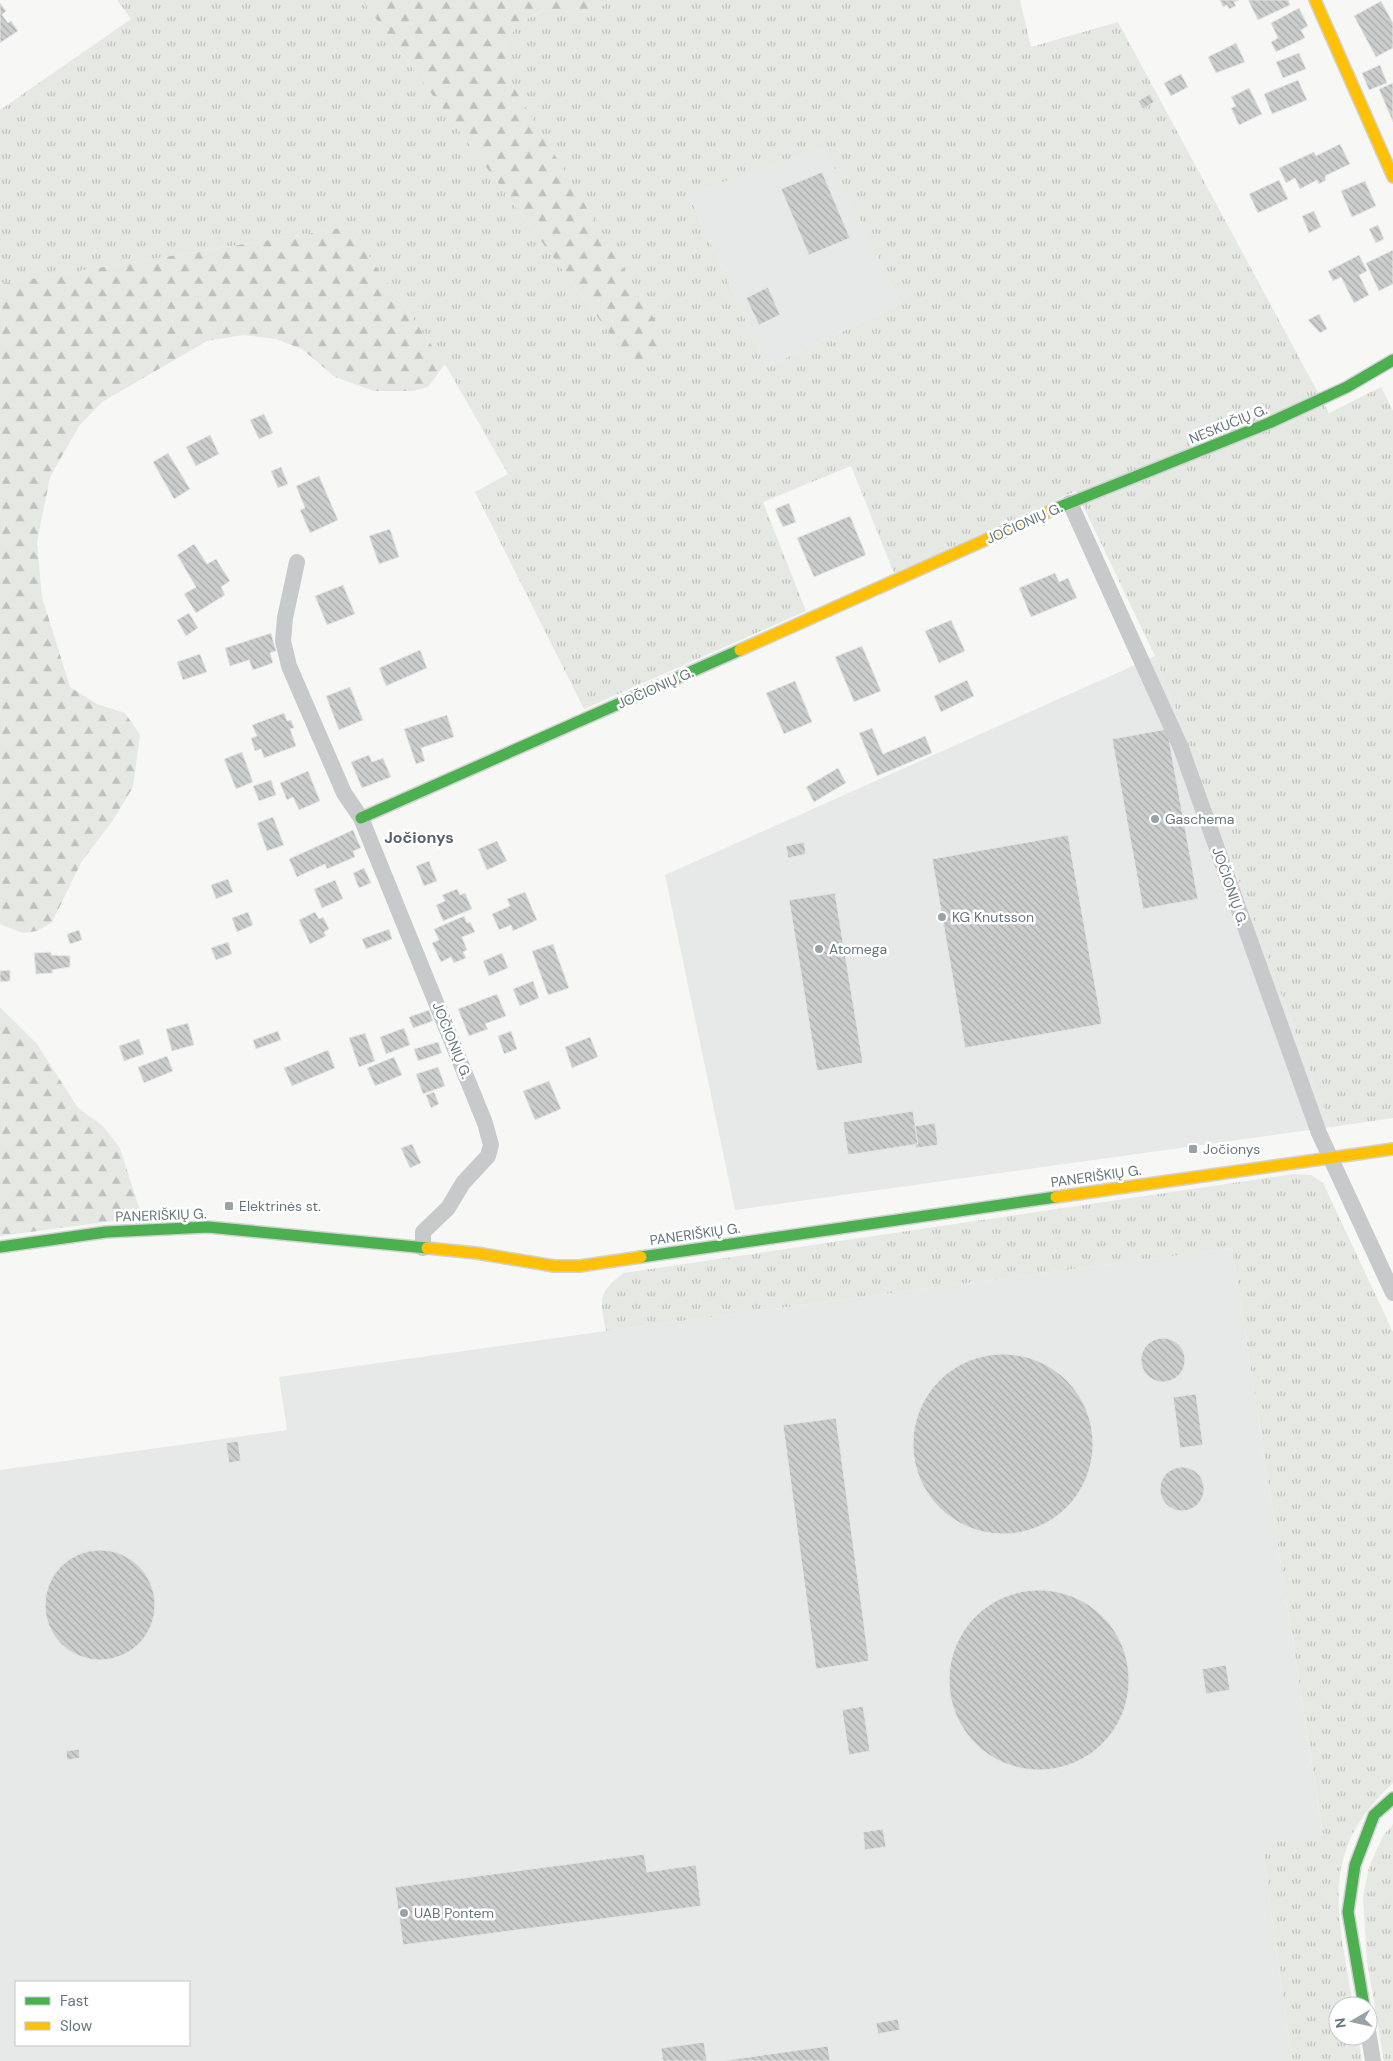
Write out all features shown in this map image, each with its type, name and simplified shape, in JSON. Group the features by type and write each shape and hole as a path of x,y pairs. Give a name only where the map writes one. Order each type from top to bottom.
{"street":[{"path":"1315,0 1393,177"},
{"name":"NESKUČIŲ G.","path":"1070,503 1252,431 1370,377 1393,360"},
{"name":"JOČIONIŲ G.","path":"361,818 501,758 858,596 1070,503 1182,748 1262,977 1319,1132 1393,1293"},
{"name":"JOČIONIŲ G.","path":"297,562 285,618 283,640 289,666 344,793 361,818 485,1122 491,1145 488,1156 463,1183 448,1208 423,1232 423,1248"},
{"name":"PANERIŠKIŲ G.","path":"0,1247 106,1232 208,1228 265,1231 476,1253 554,1266 580,1266 1393,1149"},
{"path":"1362,1996 1348,1912 1349,1902 1355,1865 1374,1815 1393,1798"},
{"path":"1370,2046 1373,2061"}],"shaded area":[{"path":"824,146 901,304 767,367 688,194"},
{"path":"1155,656 1331,1127 735,1210 665,875"},
{"path":"1232,1248 1323,1836 1262,1844 1292,2061 0,2061 0,1470 287,1430 279,1377 606,1331"}],"green space":[{"path":"117,0 362,0 628,358 655,320 513,88 505,54 506,39 523,21 544,10 593,13 610,0 1020,0 1031,47 1118,22 1329,413 1381,387 1393,411 1393,1118 1331,1127 1155,656 1076,491 894,573 851,466 763,502 806,611 584,709 475,492 508,474 445,364 348,227 0,284 0,110 131,19","holes":["824,147 901,304 767,367 688,194"]},
{"path":"362,0 610,0 594,13 543,10 523,21 506,39 505,54 514,88 655,320 662,341 659,355 646,364 628,358"},
{"path":"348,227 445,364 428,387 413,391 374,391 335,377 302,349 276,339 243,335 207,341 102,402 79,426 50,477 37,542 42,597 70,687 97,704 125,713 140,735 133,787 111,823 82,861 52,922 37,931 23,933 0,924 0,284"},
{"path":"0,1007 37,1044 78,1108 103,1126 120,1148 142,1217 0,1236"},
{"path":"1294,1174 1311,1175 1323,1183 1393,1332 1393,1783 1369,1809 1352,1835 1343,1861 1339,1887 1339,1914 1351,1996 1328,1996 1328,2046 1360,2046 1362,2061 1292,2061 1262,1844 1323,1835 1232,1248 606,1331 602,1312 603,1298 609,1286 624,1273"},
{"path":"1393,1824 1393,2061 1384,2061 1378,2026 1378,1996 1373,1996 1367,1961 1363,1897 1369,1867 1383,1836"}],"building":[{"path":"1220,0 1239,0 1234,2 1236,6 1229,9 1227,5 1223,7"},
{"path":"1248,0 1288,0 1290,5 1258,20"},
{"path":"1381,1 1393,23 1393,48 1376,57 1354,16"},
{"path":"0,3 6,11 2,15 8,23 11,21 18,31 0,43"},
{"path":"1299,8 1308,26 1301,30 1305,38 1276,52 1271,42 1278,38 1271,23"},
{"path":"1236,43 1245,62 1216,73 1208,57"},
{"path":"1299,53 1306,69 1283,78 1276,62"},
{"path":"1380,65 1387,83 1369,90 1362,73"},
{"path":"1181,74 1188,87 1171,96 1164,83"},
{"path":"1298,80 1307,100 1272,114 1264,94"},
{"path":"1393,83 1393,122 1379,89"},
{"path":"1249,88 1262,114 1239,125 1231,108 1236,106 1231,97"},
{"path":"1150,94 1154,102 1143,109 1138,101"},
{"path":"1340,144 1350,164 1325,176 1326,180 1319,184 1317,180 1300,189 1295,178 1286,183 1279,168 1314,152 1316,156"},
{"path":"822,172 850,238 809,255 781,189"},
{"path":"1279,180 1288,199 1258,213 1249,194"},
{"path":"1365,181 1376,206 1352,217 1341,191"},
{"path":"1314,211 1321,227 1309,233 1302,216"},
{"path":"1378,225 1384,239 1376,243 1369,229"},
{"path":"1393,250 1393,284 1379,291 1366,263"},
{"path":"1359,255 1367,271 1359,275 1369,295 1354,303 1341,277 1333,281 1328,271"},
{"path":"768,287 780,315 759,325 746,298"},
{"path":"1319,314 1327,329 1320,333 1308,320"},
{"path":"264,414 273,433 259,439 250,420"},
{"path":"210,435 219,454 196,466 186,447"},
{"path":"168,453 190,489 174,499 153,462"},
{"path":"281,467 288,484 278,488 271,471"},
{"path":"319,476 338,520 310,533 300,510 305,508 296,486"},
{"path":"789,503 796,522 783,527 775,509"},
{"path":"850,516 866,555 814,577 797,538"},
{"path":"390,529 399,557 379,564 369,536"},
{"path":"194,544 207,564 216,559 230,581 221,587 225,595 196,613 184,594 196,587 177,555"},
{"path":"1055,573 1059,582 1068,578 1077,598 1031,617 1019,588"},
{"path":"343,585 355,614 327,625 315,596"},
{"path":"189,613 198,628 186,636 177,620"},
{"path":"951,620 965,651 939,663 925,631"},
{"path":"271,633 276,651 270,653 273,663 253,670 249,660 230,666 225,648"},
{"path":"862,646 881,691 854,702 835,657"},
{"path":"420,650 427,668 386,686 379,668"},
{"path":"200,654 207,672 183,680 177,662"},
{"path":"967,680 974,696 941,712 934,696"},
{"path":"795,681 812,722 784,734 766,693"},
{"path":"350,687 363,720 339,730 326,696"},
{"path":"284,713 287,721 291,720 294,728 290,729 296,746 264,758 261,749 255,751 251,738 257,736 252,725"},
{"path":"447,715 454,737 421,748 425,761 416,764 404,729"},
{"path":"872,728 883,754 925,736 932,753 877,776 859,733"},
{"name":"Gaschema","path":"1167,729 1198,899 1143,909 1112,739"},
{"path":"242,752 253,782 236,789 224,759"},
{"path":"369,755 372,762 383,758 391,777 362,788 351,762"},
{"path":"838,768 846,783 814,802 806,787"},
{"path":"308,771 320,801 299,810 293,797 287,800 280,783"},
{"path":"271,780 276,795 259,801 253,786"},
{"path":"273,817 284,845 267,851 257,823"},
{"path":"353,830 361,848 353,851 355,857 327,869 325,864 297,877 289,859"},
{"path":"1068,835 1102,1024 965,1048 932,859"},
{"path":"497,841 507,861 487,870 478,849"},
{"path":"804,842 806,854 788,858 786,846"},
{"path":"429,861 437,881 424,886 416,866"},
{"path":"364,868 371,883 359,888 353,873"},
{"path":"228,879 233,892 216,899 211,885"},
{"path":"335,880 343,899 322,908 314,889"},
{"path":"457,889 460,895 465,893 472,909 443,921 436,905 445,901 442,895"},
{"path":"525,892 537,920 513,931 511,925 499,930 492,914 510,906 507,899"},
{"path":"835,893 863,1063 817,1071 789,900"},
{"path":"248,912 253,925 237,932 232,918"},
{"path":"315,912 319,919 323,917 329,929 324,932 326,936 310,944 299,920"},
{"path":"464,916 467,923 470,922 475,932 462,937 467,950 463,952 466,958 454,963 451,957 441,962 432,943 439,940 434,929"},
{"path":"389,929 392,939 366,949 362,939"},
{"path":"79,930 82,940 70,944 67,934"},
{"path":"228,942 232,954 216,960 211,948"},
{"path":"553,944 569,988 548,995 532,951"},
{"path":"51,952 51,955 70,956 70,967 52,970 53,973 36,974 34,953"},
{"path":"502,953 508,968 489,976 483,961"},
{"path":"10,970 10,981 0,982 0,971"},
{"path":"533,981 539,998 520,1006 513,989"},
{"path":"497,994 506,1016 485,1024 488,1029 469,1036 458,1009"},
{"path":"429,1010 433,1021 413,1028 409,1017"},
{"path":"188,1023 194,1045 172,1051 166,1029"},
{"path":"404,1028 410,1045 386,1054 380,1037"},
{"path":"278,1031 281,1040 256,1049 253,1040"},
{"path":"511,1031 517,1049 504,1054 498,1036"},
{"path":"365,1033 375,1061 359,1067 349,1038"},
{"path":"590,1037 598,1057 572,1068 565,1047"},
{"path":"139,1039 144,1054 124,1061 119,1046"},
{"path":"438,1042 442,1053 418,1061 414,1049"},
{"path":"328,1050 335,1068 292,1086 284,1068"},
{"path":"167,1056 173,1071 144,1083 138,1067"},
{"path":"394,1057 402,1075 375,1086 367,1068"},
{"path":"438,1067 445,1086 423,1094 416,1074"},
{"path":"549,1081 561,1109 535,1120 523,1091"},
{"path":"434,1092 439,1104 431,1108 426,1095"},
{"path":"913,1111 918,1144 848,1155 843,1122"},
{"path":"935,1123 938,1145 916,1148 915,1144 918,1144 915,1126"},
{"path":"412,1144 421,1163 410,1168 401,1148"},
{"path":"1163,1338 1175,1342 1181,1348 1185,1360 1181,1372 1175,1378 1163,1382 1151,1378 1145,1372 1141,1360 1145,1348 1151,1342"},
{"path":"1003,1354 1021,1356 1037,1361 1053,1369 1072,1387 1078,1394 1089,1418 1093,1444 1091,1462 1086,1478 1078,1494 1060,1513 1053,1519 1029,1530 1003,1534 985,1532 969,1527 953,1519 934,1501 928,1494 917,1470 913,1444 915,1426 920,1410 928,1394 946,1375 953,1369 977,1358"},
{"path":"1196,1394 1203,1445 1180,1448 1173,1397"},
{"path":"836,1418 869,1661 816,1669 783,1425"},
{"path":"238,1441 241,1461 229,1463 226,1443"},
{"path":"1182,1467 1194,1471 1200,1477 1204,1489 1200,1501 1194,1507 1182,1511 1170,1507 1164,1501 1160,1489 1164,1477 1170,1471"},
{"path":"100,1550 121,1554 139,1566 151,1584 155,1605 151,1626 139,1644 121,1656 100,1660 79,1656 61,1644 49,1626 45,1605 49,1584 61,1566 79,1554"},
{"path":"1039,1590 1057,1592 1073,1597 1089,1605 1108,1623 1114,1630 1125,1654 1129,1680 1127,1698 1122,1714 1114,1730 1096,1749 1089,1755 1065,1766 1039,1770 1021,1768 1005,1763 989,1755 970,1737 964,1730 953,1706 949,1680 951,1662 956,1646 964,1630 982,1611 989,1605 1013,1594"},
{"path":"1226,1665 1230,1690 1206,1694 1202,1669"},
{"path":"863,1706 870,1751 849,1755 842,1710"},
{"path":"79,1749 80,1758 67,1760 66,1751"},
{"path":"883,1829 886,1847 865,1850 863,1832"},
{"path":"644,1854 647,1872 696,1865 701,1906 403,1945 395,1887"},
{"path":"898,2019 900,2030 878,2034 876,2023"},
{"path":"704,2042 707,2061 663,2061 661,2048"},
{"path":"828,2046 830,2061 720,2061"}],"traffic: fast":[{"path":"1052,510 1269,423 1347,387 1393,360"},
{"path":"361,818 740,650"},
{"path":"641,1257 1056,1197"},
{"path":"0,1247 106,1232 208,1227 427,1248"},
{"path":"1362,1996 1348,1912 1355,1865 1374,1815 1393,1798"}],"traffic: slow":[{"path":"1315,0 1393,177"},
{"path":"740,650 1052,510"},
{"path":"1056,1197 1393,1149"},
{"path":"427,1248 476,1253 554,1266 580,1266 641,1257"}],"place":[{"name":"Gaschema","path":"1155,819"},
{"name":"KG Knutsson","path":"942,917"},
{"name":"Atomega","path":"819,949"},
{"name":"Jočionys","path":"1193,1149"},
{"name":"Elektrinės st.","path":"229,1206"},
{"name":"UAB Pontem","path":"404,1913"}],"district":[{"name":"Jočionys","path":"419,837"}]}
